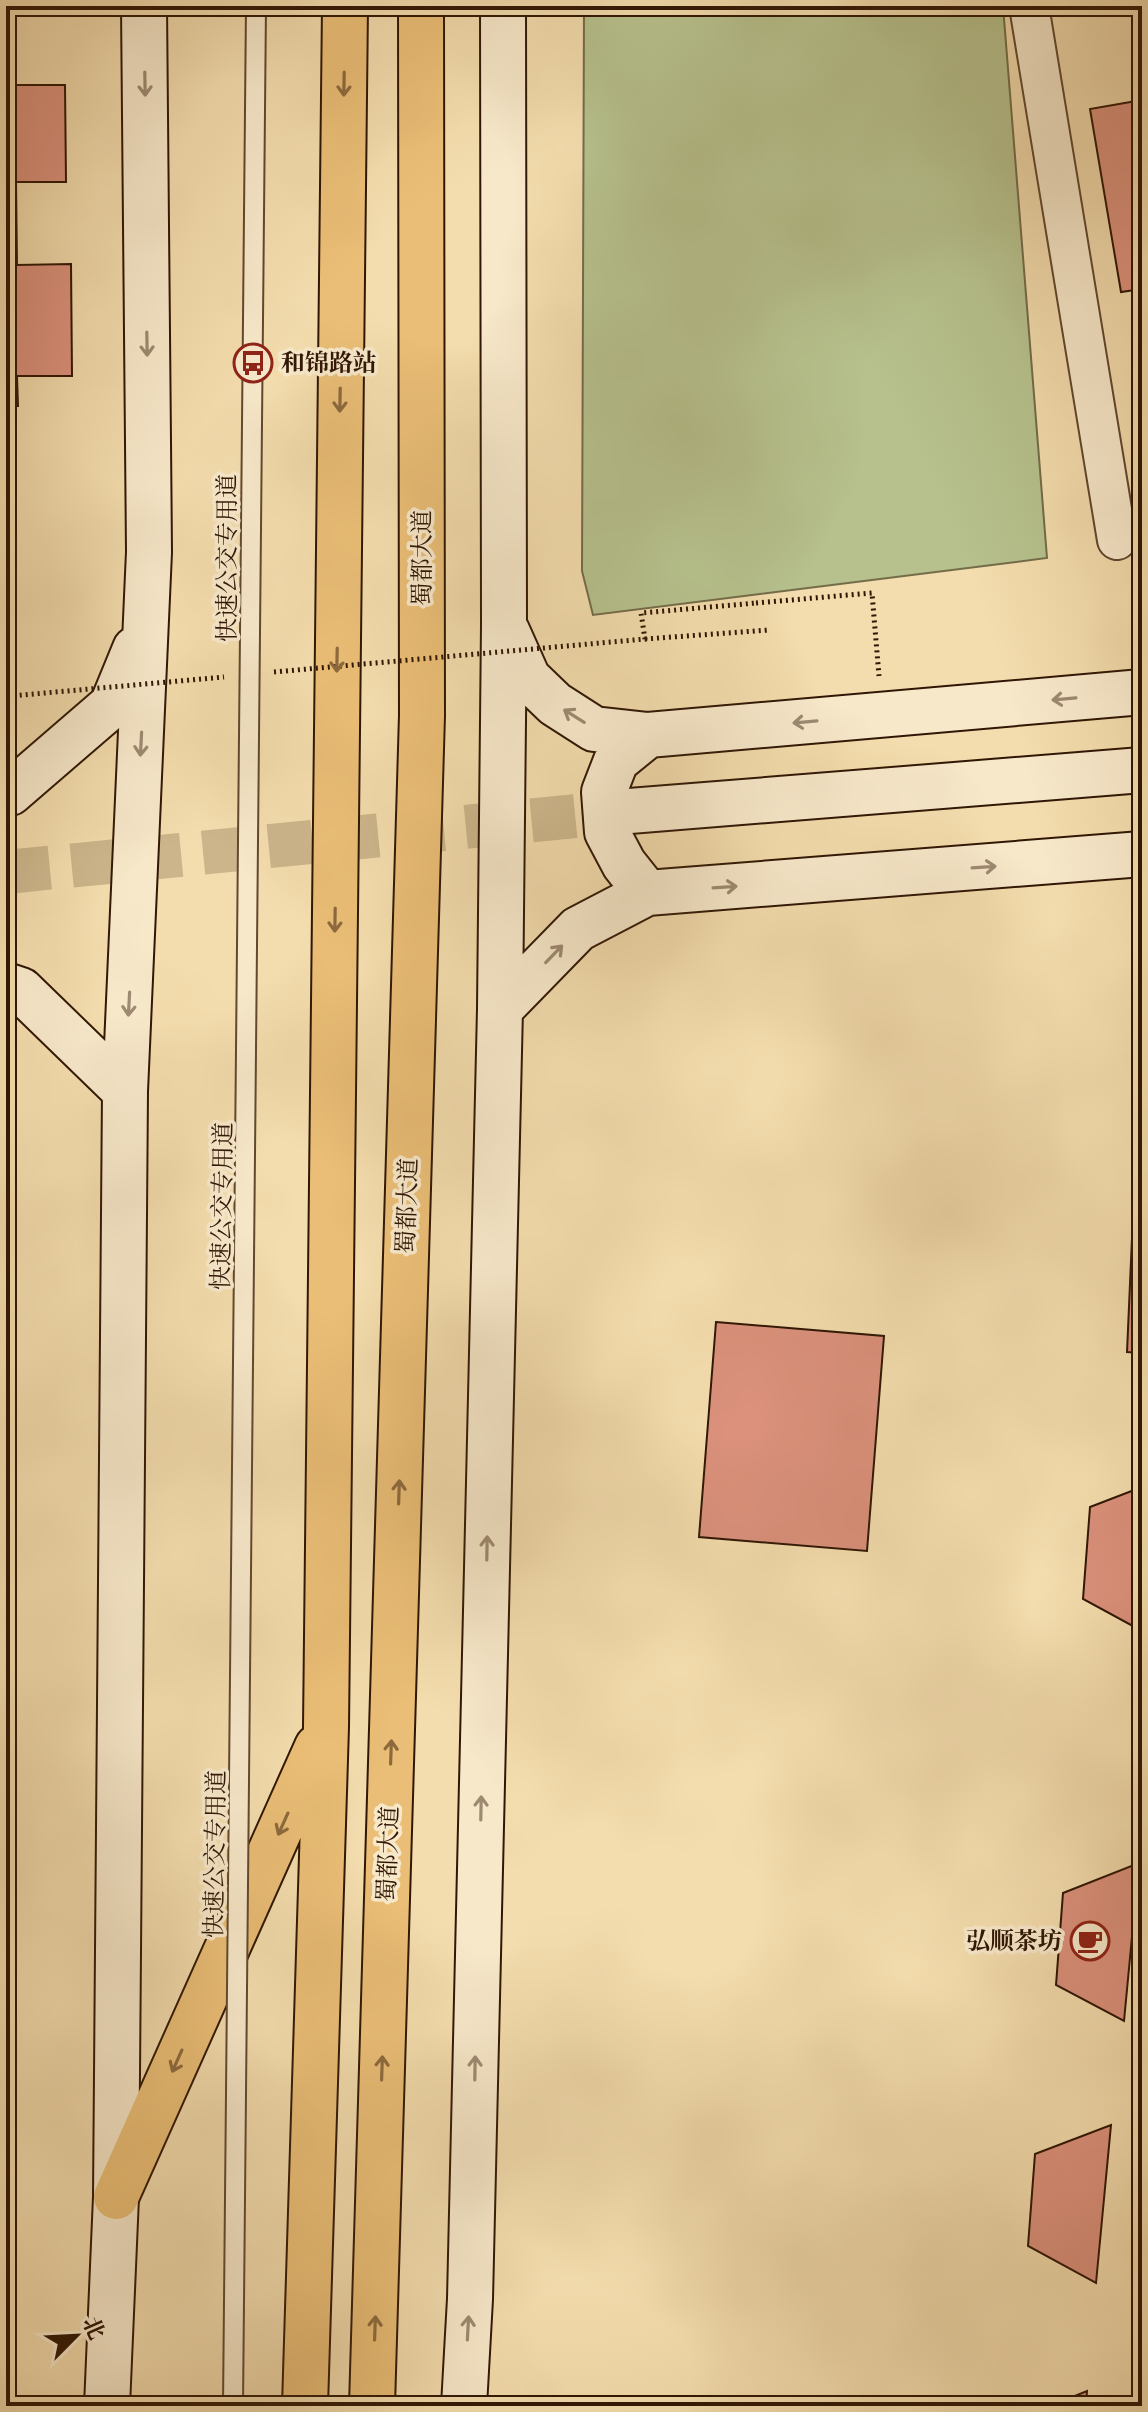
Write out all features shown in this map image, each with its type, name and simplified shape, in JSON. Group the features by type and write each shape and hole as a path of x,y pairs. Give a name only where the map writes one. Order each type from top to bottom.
{"highway":[{"path":"305,2406 326,1727 345,6"},
{"name":"蜀都大道","path":"372,2406 422,715 421,6"},
{"path":"116,2197 326,1727"}],"main road":[{"path":"107,2406 116,2197 125,1091 149,552 144,6"},
{"path":"464,2406 470,2299 500,1009 504,625 503,6"},
{"path":"6,794 112,705 147,621"},
{"path":"504,625 528,678 555,704 594,729 648,735 1142,692"},
{"path":"647,893 624,864 607,832 604,792 616,761 648,735"},
{"path":"617,812 1142,770"},
{"path":"500,1009 578,929 647,893 1142,854"},
{"path":"6,985 21,990 125,1091"}],"street":[{"path":"1029,6 1117,540"}],"lane":[{"name":"快速公交专用道","path":"233,2406 256,6"}],"path":[{"path":"645,639 641,613 872,593 882,716"},
{"path":"264,673 769,630"},
{"path":"6,667 9,666 8,696 233,676"}],"green space":[{"path":"584,6 1003,6 1047,558 593,615 582,571"}],"building":[{"path":"6,85 65,85 66,182 16,182 17,265 71,264 72,376 17,376 18,406 6,406"},
{"path":"1142,100 1142,289 1121,292 1090,109"},
{"path":"1137,344 1142,344 1142,384"},
{"path":"1132,1238 1142,1239 1142,1353 1127,1352"},
{"path":"716,1322 884,1336 867,1551 699,1537"},
{"path":"1142,1487 1142,1631 1083,1599 1090,1507"},
{"path":"1139,1863 1124,2021 1056,1985 1063,1893"},
{"path":"1111,2125 1096,2283 1028,2246 1035,2154"},
{"path":"1087,2391 1086,2406 1050,2406"}],"tunnel":[{"path":"6,872 617,812"}],"place":[{"name":"和锦路站","path":"253,363"},
{"name":"弘顺茶坊","path":"1090,1941"}]}
